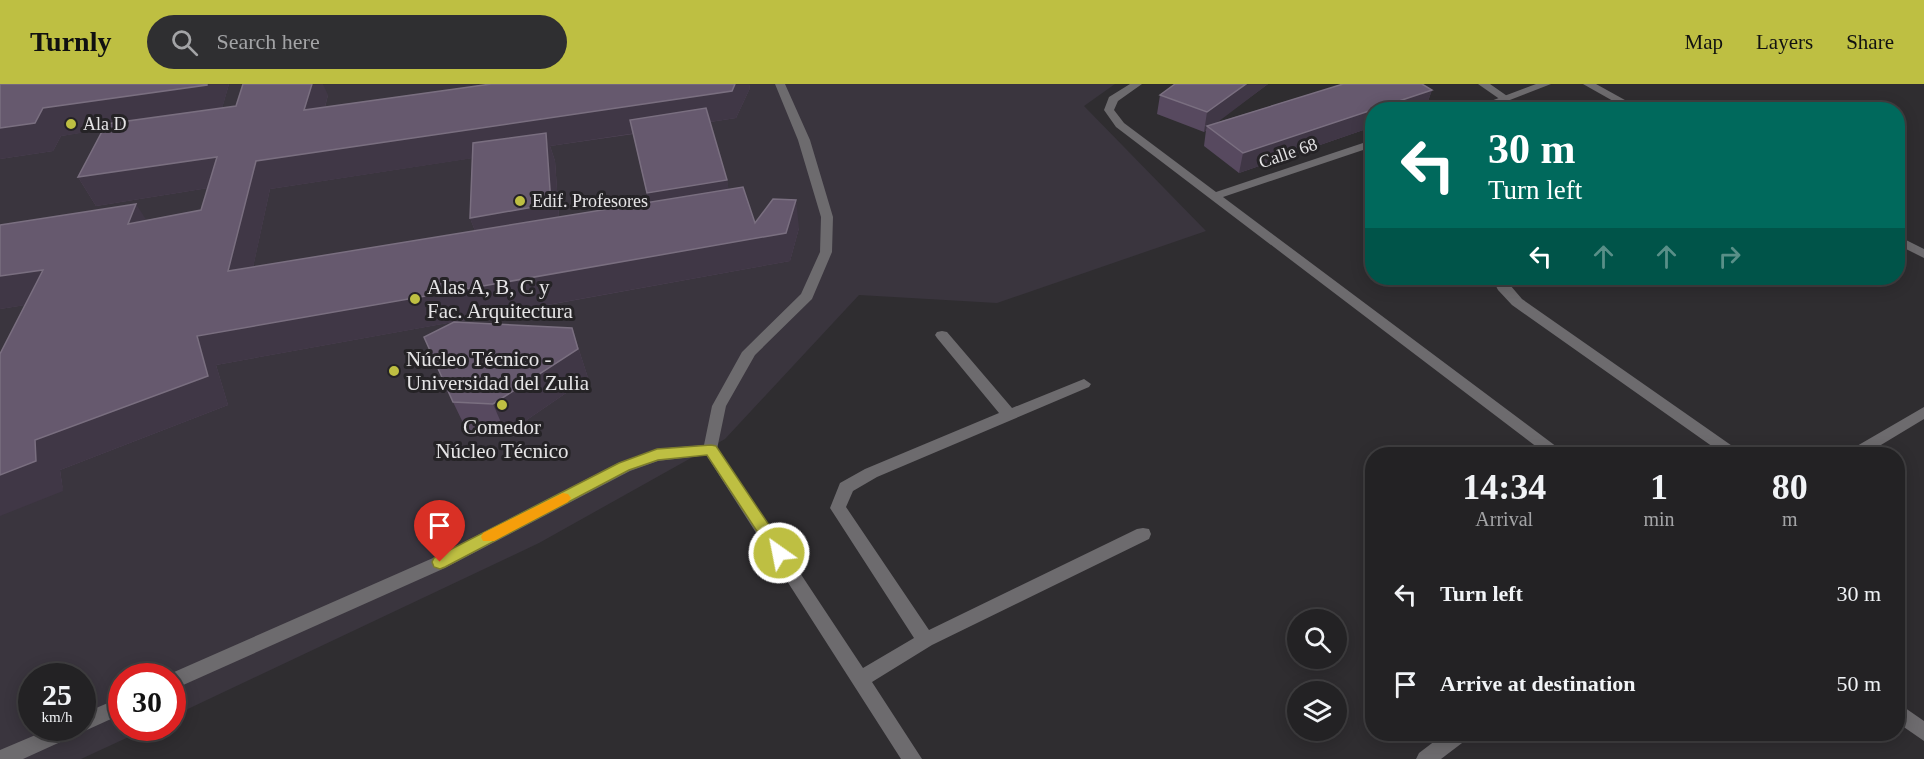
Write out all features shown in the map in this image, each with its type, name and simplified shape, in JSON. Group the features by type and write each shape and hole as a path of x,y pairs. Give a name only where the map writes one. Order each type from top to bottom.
{"street":[{"path":"780,84 804,140 827,217 826,252 807,296 749,352 719,406 711,450 912,759"},
{"path":"1137,84 1113,99 1109,110 1120,125 1547,447"},
{"path":"1483,84 1505,98"},
{"path":"1494,102 1546,84"},
{"path":"1588,84 1623,102"},
{"name":"Calle 68","path":"1215,196 1365,145"},
{"path":"1905,244 1924,254"},
{"path":"1502,285 1517,302 1723,447"},
{"path":"942,335 1009,415"},
{"path":"926,640 838,508 846,487 871,473 1084,384"},
{"path":"1866,447 1924,412"},
{"path":"186,676 440,562 624,466 657,454 711,450"},
{"path":"861,679 926,640 1143,534"},
{"path":"1905,717 1924,732"},
{"path":"2,759 43,741"},
{"path":"1426,759 1450,741"}],"shaded area":[{"name":"Núcleo Técnico - Universidad del Zulia","path":"0,84 1115,84 1084,106 1206,231 997,303 859,295 725,439 539,543 186,710 186,663 108,663 108,741 120,741 81,759 0,759"}],"building":[{"path":"0,84 207,85 43,108 35,123 0,128"},
{"path":"243,84 312,84 304,110 491,84 735,84 732,91 256,161 228,271 743,187 755,223 773,199 796,200 786,233 197,336 208,376 35,440 36,461 0,475 0,354 43,270 0,276 0,225 136,204 128,224 201,210 217,157 78,177 106,124 236,106"},
{"path":"1175,84 1246,84 1207,112 1160,95"},
{"path":"1343,84 1422,84 1432,90 1396,102 1365,102 1365,112 1243,153 1207,126"},
{"path":"706,108 727,180 647,193 630,120"},
{"path":"546,133 551,204 470,218 473,143"},
{"path":"454,322 572,328 578,349 493,404 453,402 424,337"}],"slow traffic":[{"path":"489,537 563,498"}],"place":[{"name":"Ala D","path":"71,124"},
{"name":"Edif. Profesores","path":"520,201"},
{"name":"Alas A, B, C y Fac. Arquitectura","path":"415,299"},
{"name":"Núcleo Técnico - Universidad del Zulia","path":"394,371"},
{"name":"Comedor Núcleo Técnico","path":"502,405"}],"route":[{"path":"440,562 624,466 657,454 711,450 779,553"}]}
